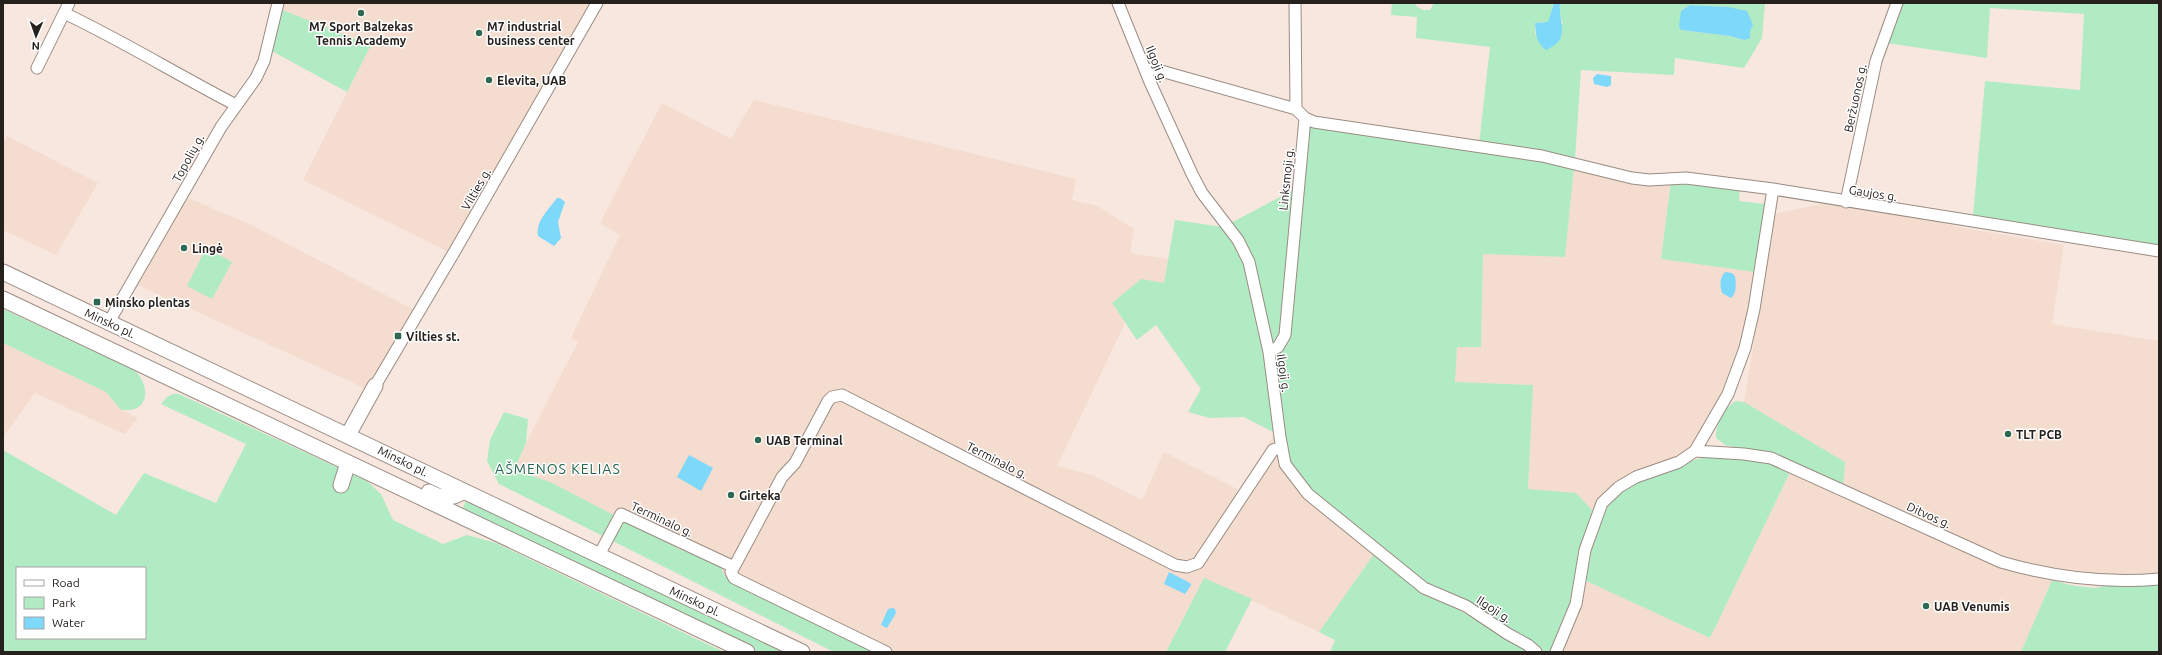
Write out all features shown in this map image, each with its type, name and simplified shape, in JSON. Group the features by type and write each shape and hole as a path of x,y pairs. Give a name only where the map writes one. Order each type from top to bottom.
{"highway":[{"name":"Minsko pl.","path":"3,272 802,652"},
{"path":"3,279 26,287 36,288"},
{"name":"Minsko pl.","path":"3,299 747,652"},
{"path":"348,435 375,386"},
{"path":"342,485 348,463"},
{"path":"370,472 399,479 438,496 455,497 464,491"}],"street":[{"name":"Topolių g.","path":"109,322 218,132 256,78 264,61 278,3"},
{"name":"Vilties g.","path":"375,386 597,3"},
{"name":"Ilgoji g.","path":"1118,3 1192,174 1202,193 1238,240 1249,262 1269,352 1285,464 1308,494 1424,588 1466,606 1508,634 1528,644 1536,652"},
{"path":"1295,3 1296,109"},
{"name":"Beržuonos g.","path":"1846,202 1876,61 1897,3"},
{"path":"37,68 67,8 173,72 236,105"},
{"path":"1146,70 1154,69 1296,109 1304,118"},
{"name":"Gaujos g.","path":"1304,118 1314,122 1542,156 1612,174 1638,178 1686,178 1773,189 1846,202 2159,251"},
{"name":"Linksmoji g.","path":"1269,352 1278,347 1285,335 1304,118"},
{"path":"1556,652 1576,604 1585,550 1602,503 1619,487 1636,477 1679,462 1695,451 1728,394 1745,348 1754,309 1773,189"},
{"name":"Terminalo g.","path":"599,555 621,514 734,567 782,477 795,463 828,401 842,394 1175,565 1187,567 1198,563 1273,450 1282,447"},
{"name":"Ditvos g.","path":"1695,451 1771,458 2001,562 2039,573 2102,581 2159,579"},
{"path":"734,567 731,572 734,578 886,652"}],"shaded area":[{"path":"283,3 592,3 449,252 303,180 371,45 280,9"},
{"path":"754,100 1076,179 1072,200 1097,206 1134,229 1130,253 1168,259 1164,283 1112,303 1125,323 1057,466 1092,475 1142,500 1164,452 1239,490 1275,433 1282,461 1374,554 1319,632 1204,578 1166,652 876,652 730,582 723,573 721,565 681,550 514,470 526,443 578,342 571,338 620,235 600,223 662,103 731,139"},
{"path":"7,136 98,183 56,255 3,230 3,144"},
{"path":"1574,167 1671,181 1661,259 1755,272 1751,304 1741,348 1728,387 1695,445 1682,456 1632,473 1623,479 1592,510 1576,493 1528,489 1533,385 1455,382 1457,347 1481,347 1483,253 1565,257"},
{"path":"186,197 249,224 416,311 402,330 369,390 138,285 168,227"},
{"path":"1822,204 1922,218 1968,229 2064,245 2052,324 2159,341 2159,575 2099,577 2027,566 1984,547 1971,545 1843,487 1744,402 1775,214"},
{"path":"3,343 106,392 121,410 138,418 124,434 35,393 3,437"},
{"path":"1791,470 2004,567 2052,580 2021,652 1552,652 1572,600 1575,576 1710,638"}],"green space":[{"path":"1392,3 1415,3 1416,6 1423,10 1430,10 1434,3 1554,3 1548,22 1535,23 1535,35 1563,23 1559,15 1560,3 1765,3 1762,38 1744,68 1675,58 1674,75 1581,70 1575,159 1479,144 1490,47 1416,38 1417,17 1391,15","holes":["1690,5 1728,7 1753,25 1744,40 1730,36 1681,30 1681,11"]},
{"path":"1902,3 2159,3 2159,248 1973,216 1985,81 2080,90 2084,14 1990,8 1987,58 1887,43"},
{"path":"280,9 371,45 347,92 270,50"},
{"path":"1309,125 1540,159 1574,167 1565,257 1483,254 1481,347 1457,347 1455,382 1533,385 1528,489 1576,493 1592,510 1575,576 1572,600 1552,652 1544,652 1528,640 1430,587 1410,573 1307,486 1295,471 1275,433 1244,417 1210,418 1188,412 1201,389 1156,325 1137,340 1112,303 1141,279 1164,283 1175,220 1223,227 1301,186"},
{"path":"1671,181 1740,188 1739,201 1765,204 1755,272 1661,259"},
{"path":"206,248 232,262 212,299 187,286"},
{"path":"3,309 134,370 141,378 145,389 142,404 133,410 121,410 106,392 3,343"},
{"path":"173,394 179,394 367,481 381,494 393,520 443,544 467,535 496,543 724,652 3,652 3,450 116,515 144,473 216,503 246,444 161,404 167,397"},
{"path":"1736,401 1744,402 1845,462 1843,487 1773,454 1725,445 1716,438 1717,427 1722,416 1728,407"},
{"path":"504,412 528,419 526,443 514,470 550,482 681,550 721,565 723,573 730,582 876,652 834,652 499,484 487,461 490,440"},
{"path":"1722,455 1769,462 1791,470 1710,638 1584,580 1598,528 1611,503 1619,493 1629,485 1641,479 1678,465"},
{"path":"466,500 790,652 760,652 465,511 463,508"},
{"path":"1374,554 1433,596 1508,637 1529,652 1330,652 1335,640 1319,632"},
{"path":"1204,578 1252,599 1225,652 1166,652"},
{"path":"2052,580 2070,585 2094,588 2112,585 2159,583 2159,652 2021,652"}],"water":[{"path":"1554,3 1560,3 1562,30 1559,41 1546,50 1538,41 1535,23 1548,22"},
{"path":"1690,5 1728,7 1747,11 1753,25 1750,31 1750,38 1744,40 1730,36 1681,30 1679,26 1681,11"},
{"path":"1597,74 1611,76 1611,85 1607,87 1594,84 1593,78"},
{"path":"557,198 560,198 565,202 558,222 561,238 554,246 538,236 538,231 543,216"},
{"path":"1725,272 1732,273 1735,276 1735,291 1731,298 1722,293 1721,290 1721,280"},
{"path":"689,455 713,468 701,491 677,477"},
{"path":"1169,572 1190,583 1191,585 1185,594 1164,584"},
{"path":"888,609 895,609 896,613 887,628 881,625"}],"place":[{"name":"M7 Sport Balzekas Tennis Academy","path":"361,13"},
{"name":"M7 industrial business center","path":"479,33"},
{"name":"Elevita, UAB","path":"489,80"},
{"name":"Lingė","path":"184,248"},
{"name":"Minsko plentas","path":"97,302"},
{"name":"Vilties st.","path":"398,336"},
{"name":"TLT PCB","path":"2008,434"},
{"name":"UAB Terminal","path":"758,440"},
{"name":"Girteka","path":"731,495"},
{"name":"UAB Venumis","path":"1926,606"}],"district":[{"name":"AŠMENOS KELIAS","path":"558,469"}]}
